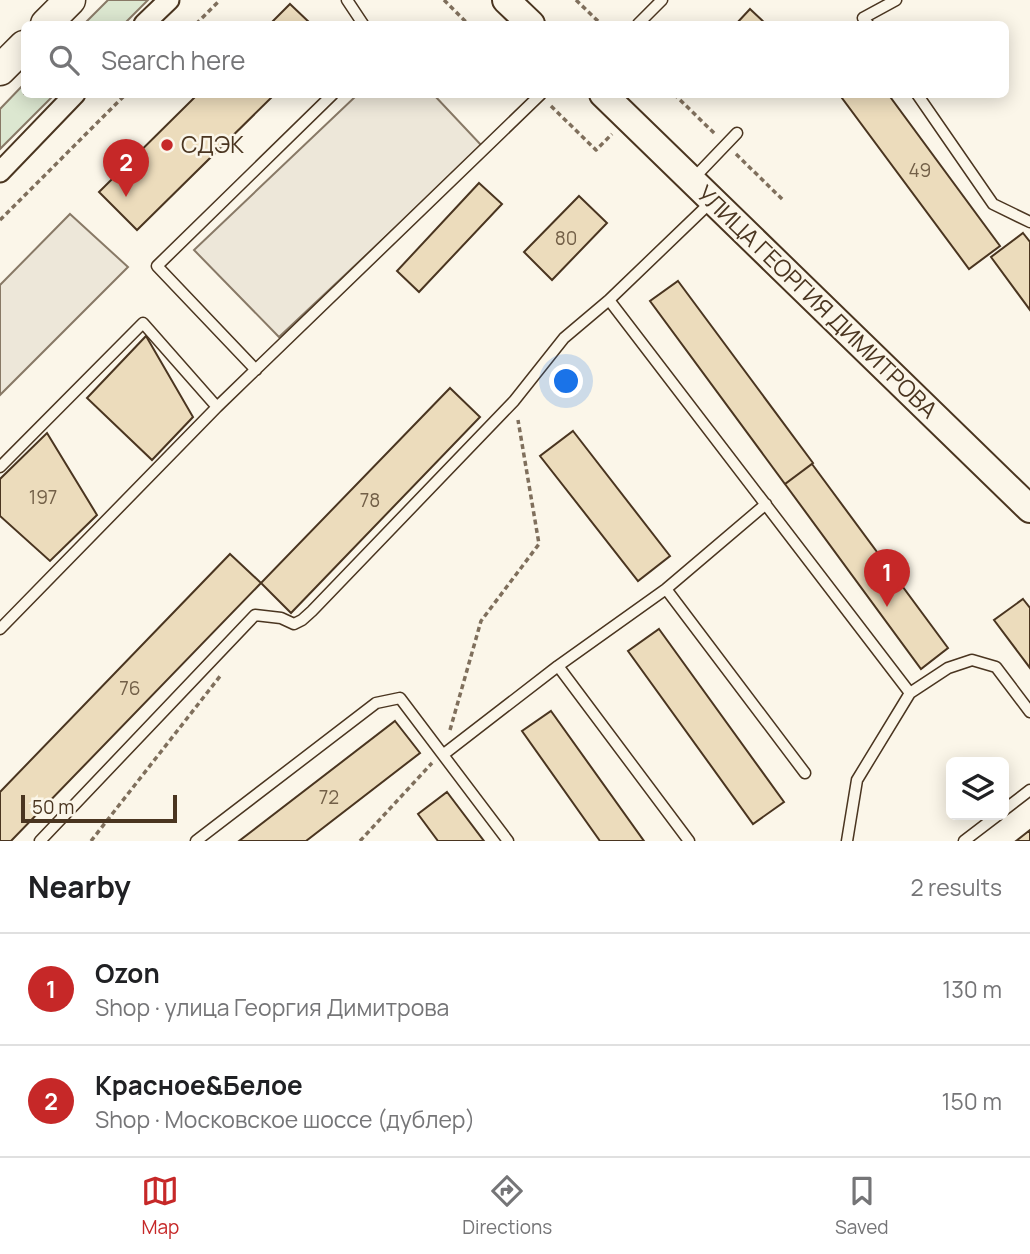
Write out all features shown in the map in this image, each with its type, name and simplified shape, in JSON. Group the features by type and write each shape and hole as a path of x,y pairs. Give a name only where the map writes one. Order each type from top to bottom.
{"main road":[{"path":"49,21 70,0"},
{"path":"506,0 528,21"},
{"path":"0,70 21,49"},
{"name":"УЛИЦА ГЕОРГИЯ ДИМИТРОВА","path":"607,98 1030,509"}],"street":[{"path":"147,21 169,0"},
{"path":"0,172 71,98"}],"lane":[{"path":"347,0 361,21"},
{"path":"641,21 659,1"},
{"path":"866,21 863,18 892,1"},
{"path":"256,370 157,266 329,98"},
{"path":"0,629 218,407 538,98"},
{"path":"920,98 993,204 1030,222"},
{"path":"692,181 737,133"},
{"path":"40,841 255,615 281,618 294,624 302,620 514,401 564,338 609,300 712,201"},
{"path":"609,300 910,693"},
{"path":"0,467 142,323 218,407"},
{"path":"444,754 558,666 666,589 766,504"},
{"path":"666,589 805,772"},
{"path":"847,841 857,780 910,693 948,668 972,660 996,667 1030,712"},
{"path":"558,666 689,841"},
{"path":"197,841 376,703 400,698 508,841"},
{"path":"1009,806 1030,790"},
{"path":"964,841 991,820"}],"path":[{"path":"199,21 220,0"},
{"path":"443,0 465,21"},
{"path":"576,0 598,21"},
{"path":"0,220 122,98"},
{"path":"544,98 596,150 627,118"},
{"path":"360,841 426,768 444,754 481,621 539,544 514,401"},
{"path":"91,841 226,669"}],"green space":[{"path":"108,0 148,0 127,21 87,21"},
{"path":"21,87 21,98 51,98 0,149 0,109"}],"shaded area":[{"path":"354,98 437,98 482,146 279,337 194,250"},
{"path":"70,214 128,267 0,395 0,285"}],"building":[{"path":"290,4 308,21 273,21"},
{"path":"750,9 763,21 739,21"},
{"path":"194,98 271,98 137,230 99,192"},
{"path":"842,98 891,98 1000,246 969,269"},
{"path":"479,183 502,204 419,292 397,271"},
{"path":"579,196 607,223 552,280 524,252"},
{"path":"1023,233 1030,242 1030,310 991,257"},
{"path":"678,281 813,463 785,484 650,301"},
{"path":"146,336 193,417 152,460 87,398"},
{"path":"450,388 480,417 291,613 261,583"},
{"path":"573,431 670,556 638,581 540,456"},
{"path":"47,433 97,515 50,561 0,516 0,479"},
{"path":"812,464 948,648 921,669 785,484"},
{"path":"230,554 261,583 11,841 0,841 0,792"},
{"path":"1023,599 1030,608 1030,668 994,620"},
{"path":"659,629 784,802 753,824 628,651"},
{"path":"551,711 644,841 600,841 522,731"},
{"path":"395,721 420,753 306,841 239,841"},
{"path":"447,792 484,841 438,841 418,814"},
{"path":"1030,830 1030,841 1016,841"}],"place":[{"name":"СДЭК","path":"167,145"},
{"name":"Красное&Белое","path":"126,197"},
{"name":"Ozon","path":"887,607"}]}
